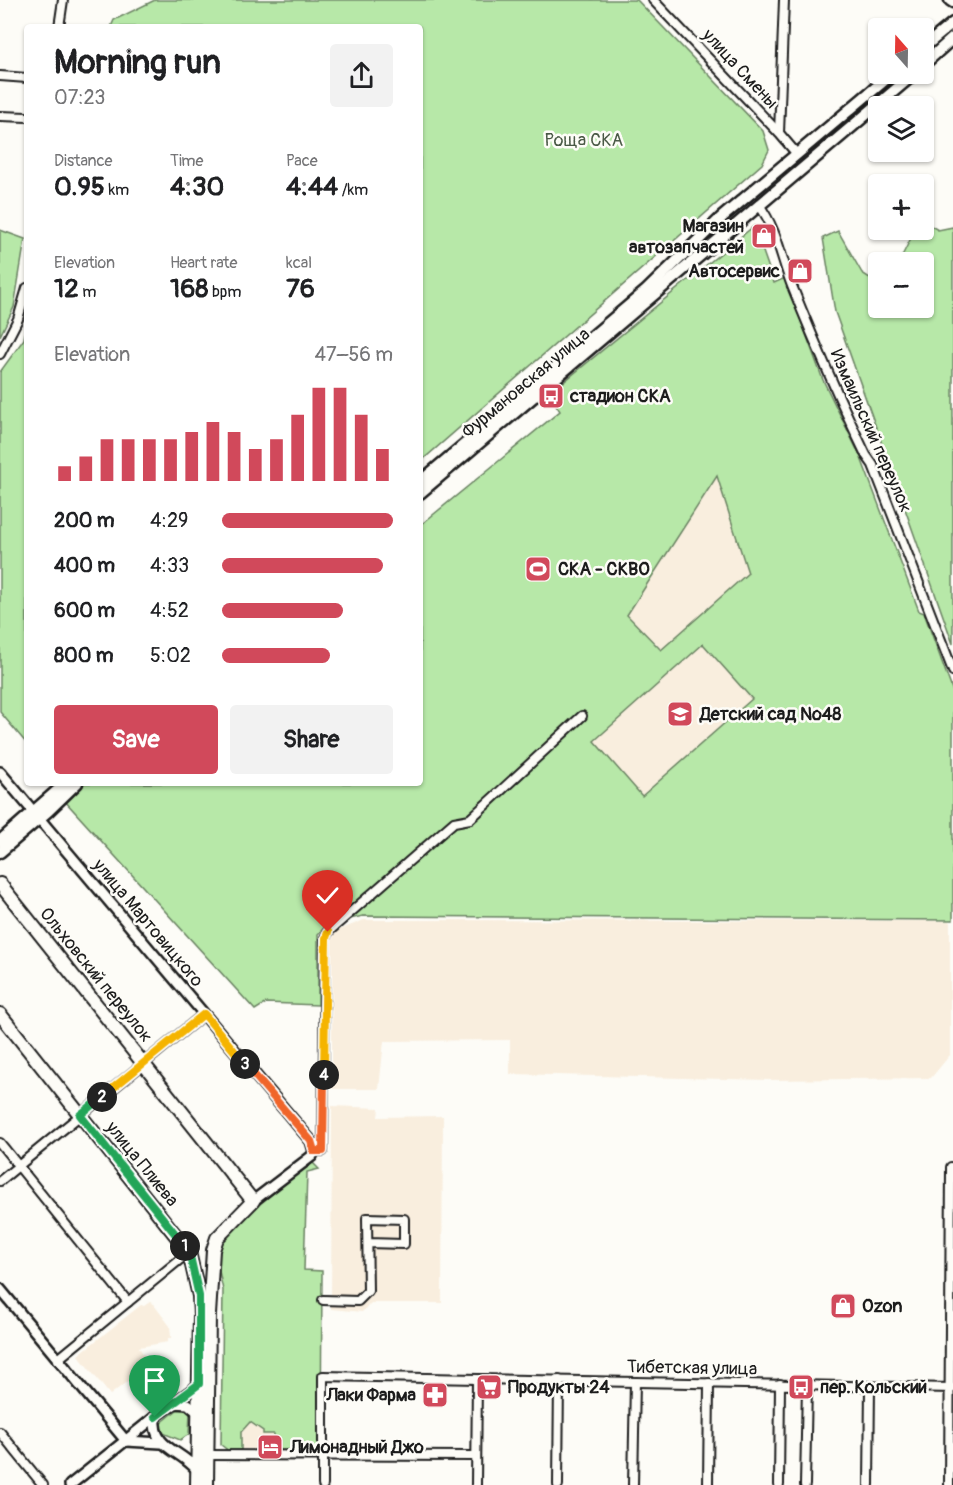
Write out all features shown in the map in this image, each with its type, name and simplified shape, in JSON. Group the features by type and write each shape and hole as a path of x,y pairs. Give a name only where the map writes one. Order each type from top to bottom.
{"main road":[{"path":"934,39 953,23"},
{"path":"934,55 953,38"},
{"path":"649,294 749,194 880,84"},
{"path":"649,294 902,84"},
{"path":"850,108 861,120"},
{"path":"749,194 759,205"},
{"name":"Фурмановская улица","path":"423,480 649,294"},
{"name":"Фурмановская улица","path":"423,490 649,294"},
{"path":"0,852 63,786"},
{"path":"0,841 73,786"},
{"name":"Ольховский переулок","path":"0,884 253,1201"},
{"name":"улица Плиева","path":"0,1014 189,1252"},
{"path":"197,1485 197,1470 203,1444 211,1266 217,1238 253,1201"},
{"path":"189,1252 199,1296 198,1413 207,1485"}],"street":[{"path":"59,24 63,0"},
{"name":"улица Смены","path":"653,0 796,153"},
{"path":"779,133 784,0"},
{"path":"0,76 24,78"},
{"path":"0,116 24,117"},
{"name":"Измаильский переулок","path":"759,205 771,222 787,273 830,379 873,465 953,671"},
{"path":"0,354 18,319 24,298"},
{"path":"253,1201 312,1156 314,1151 323,1151 325,971 328,932 454,822 470,819 582,716"},
{"name":"улица Мартовицкого","path":"0,772 311,1141 314,1151"},
{"path":"0,1181 204,1014"},
{"path":"0,1143 128,1302"},
{"path":"949,1485 951,1167"},
{"path":"323,1300 358,1301 368,1291 368,1243 368,1218 404,1220 404,1244 368,1243"},
{"path":"57,1360 189,1252"},
{"path":"0,1289 126,1441 160,1443 180,1454 197,1470"},
{"name":"Тибетская улица","path":"323,1455 323,1376 950,1388"},
{"path":"476,1485 477,1379"},
{"path":"558,1485 559,1380"},
{"path":"633,1485 635,1382"},
{"path":"708,1485 709,1383"},
{"path":"70,1485 199,1384"},
{"path":"779,1485 780,1384"},
{"path":"805,1485 807,1384"},
{"path":"869,1485 870,1386"},
{"path":"173,1403 188,1404 198,1413 203,1444"},
{"path":"155,1417 155,1430 160,1443"},
{"path":"0,1432 43,1485"},
{"path":"180,1454 203,1444 323,1455 476,1456"},
{"path":"323,1455 323,1485"}],"shaded area":[{"path":"717,476 749,573 662,650 627,615"},
{"name":"Детский сад №48","path":"703,644 752,699 642,796 593,741"},
{"path":"364,920 950,921 950,1055 931,1078 770,1080 510,1074 510,1040 384,1041 379,1089 332,1089 332,933"},
{"path":"332,1106 379,1108 378,1117 443,1116 442,1303 371,1303 362,1312 331,1309"},
{"path":"151,1301 170,1326 171,1338 168,1338 168,1342 139,1347 149,1364 110,1395 78,1355 141,1305 144,1306"},
{"path":"249,1422 263,1431 274,1434 274,1450 241,1449 241,1432"}],"green space":[{"name":"Роща СКА","path":"155,0 637,0 763,131 769,150 762,164 423,459 423,24 112,24 114,20"},
{"path":"754,226 774,283 785,278 823,380 861,458 919,611 924,613 953,692 953,920 363,916 328,924 318,934 318,1005 266,1003 255,1010 64,800 80,786 423,786 423,523 560,411 549,394","holes":["717,476 748,573 661,650 627,615","703,644 752,699 642,796 594,741"]},
{"path":"953,227 953,644 835,312 823,238 838,231 862,273 868,277 868,318 934,318 934,252 904,252 910,240 934,240 934,228 938,230"},
{"path":"0,230 24,239 24,245 14,307 0,336"},
{"path":"24,339 24,740 0,712 0,372"},
{"path":"309,1163 313,1163 319,1169 307,1172 304,1270 322,1271 321,1447 318,1451 274,1450 274,1434 263,1434 263,1431 250,1422 241,1432 241,1450 229,1451 221,1445 223,1290 215,1252 222,1238 236,1224"},
{"path":"183,1405 190,1411 189,1434 180,1440 163,1433 160,1424"}],"place":[{"name":"Магазин автозапчастей","path":"764,236"},
{"name":"Автосервис","path":"800,271"},
{"name":"стадион СКА","path":"551,396"},
{"name":"СКА - СКВО","path":"538,569"},
{"name":"Детский сад №48","path":"680,714"},
{"name":"Ozon","path":"843,1306"},
{"name":"Продукты 24","path":"489,1387"},
{"name":"пер. Кольский","path":"801,1387"},
{"name":"Лаки Фарма","path":"435,1395"},
{"name":"Лимонадный Джо","path":"270,1447"}],"route":[{"path":"155,1417 199,1384 200,1315 196,1276 189,1252 80,1115 204,1014 311,1141 314,1151 323,1151 324,994 328,932"}]}
